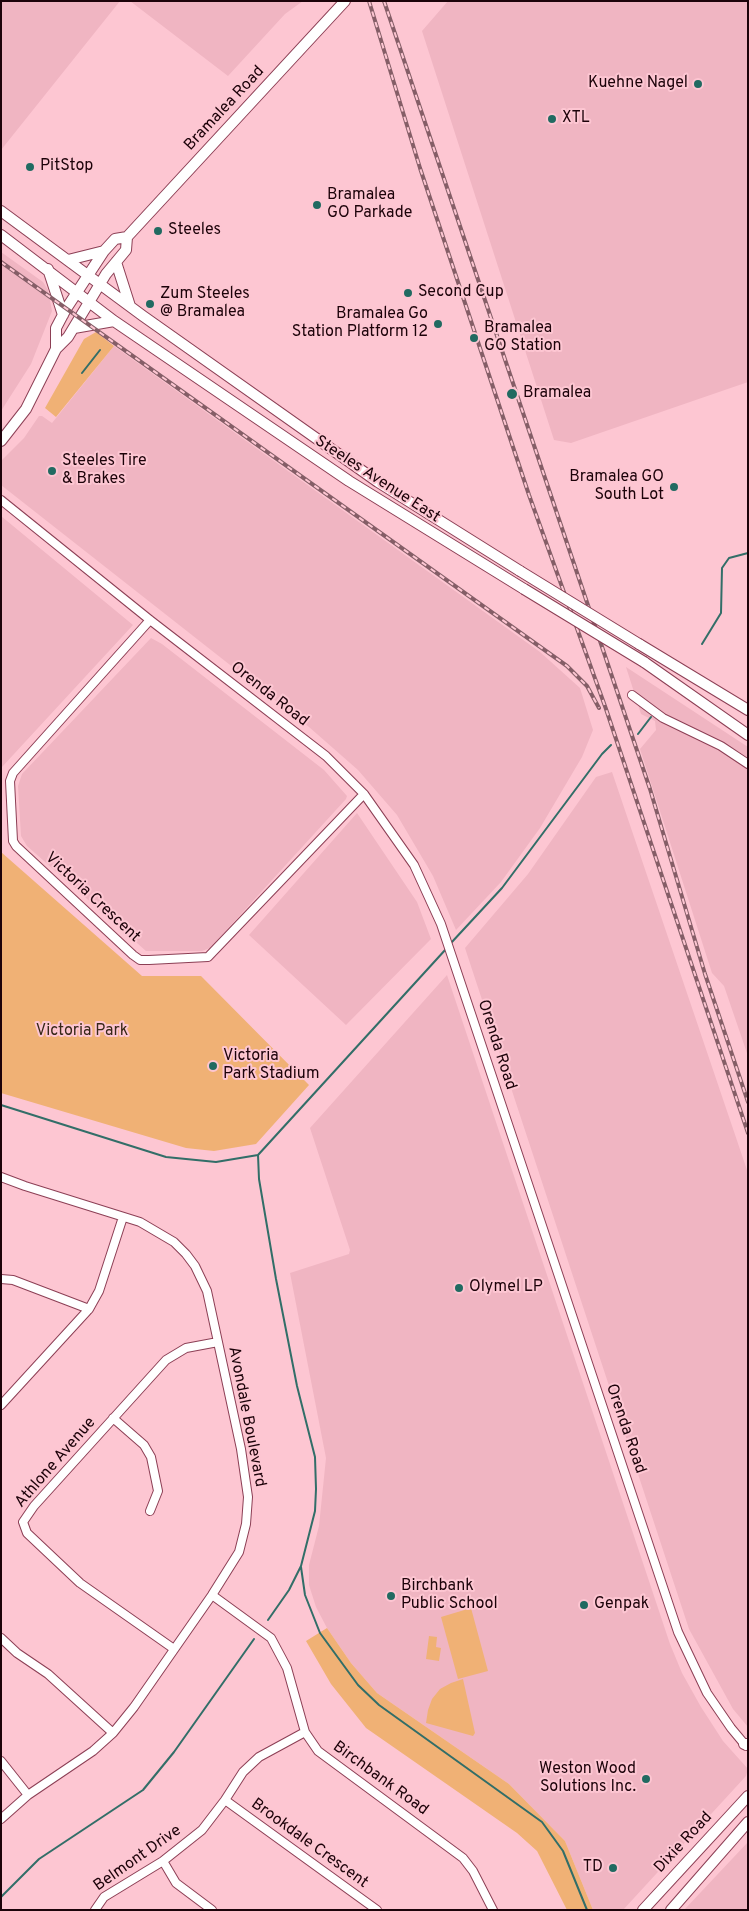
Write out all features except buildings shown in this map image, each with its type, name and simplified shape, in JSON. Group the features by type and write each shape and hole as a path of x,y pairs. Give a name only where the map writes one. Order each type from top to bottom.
{"main road":[{"name":"Bramalea Road","path":"56,349 56,328 104,251 115,239 127,237 345,1"},
{"name":"Steeles Avenue East","path":"1,211 130,306 378,482 520,572 748,710"},
{"name":"Steeles Avenue East","path":"1,235 114,321 370,495 644,662 748,735"},
{"name":"Bramalea Road","path":"1,441 26,409 56,349 68,338 100,284 126,250 127,237"},
{"path":"68,260 104,251"},
{"path":"116,262 130,306"},
{"path":"48,269 63,315"},
{"path":"74,328 114,321"},
{"path":"370,495 378,482"},
{"name":"Dixie Road","path":"643,1910 748,1796"},
{"name":"Dixie Road","path":"671,1910 748,1822"}],"street":[{"name":"Orenda Road","path":"1,500 150,620 326,756 364,794 414,865 445,936 678,1632 707,1693 747,1745"},
{"name":"Victoria Crescent","path":"150,620 13,773 10,781 14,841 16,846 140,960 208,957 364,794"},
{"path":"632,695 663,718 721,746 748,764"},
{"name":"Avondale Boulevard","path":"1,1177 140,1222 174,1242 186,1254 195,1266 207,1291 241,1449 248,1497 246,1524 239,1552 212,1595 134,1707 113,1733 86,1756 28,1795 1,1819"},
{"path":"1,1405 89,1309 99,1291 123,1217"},
{"path":"1,1279 13,1280 89,1309"},
{"name":"Athlone Avenue","path":"174,1649 80,1583 25,1529 23,1522 34,1506 166,1360 176,1352 218,1342"},
{"path":"113,1418 144,1445 151,1457 158,1491 150,1511"},
{"name":"Birchbank Road","path":"212,1595 271,1638 287,1668 305,1732 318,1751 329,1761 463,1858 473,1871 493,1910"},
{"path":"1,1638 17,1653 55,1680 113,1733"},
{"name":"Belmont Drive","path":"95,1910 104,1897 163,1861 202,1830 243,1772 259,1757 305,1732"},
{"path":"1,1761 28,1795"},
{"name":"Brookdale Crescent","path":"225,1800 377,1910"},
{"path":"163,1861 176,1883 212,1910"}],"shaded area":[{"path":"1,1 120,1 1,150"},
{"path":"130,1 303,1 285,14 228,76"},
{"path":"448,1 748,1 748,382 571,443 554,440 422,31"},
{"path":"1,252 43,282 48,290 52,311 31,364 1,411"},
{"path":"114,346 540,652 580,688 593,730 582,757 540,828 501,882 456,930 433,876 397,815 358,770 309,727 1,485 1,461 24,438 39,416 52,423"},
{"path":"1,516 133,625 2,767 1,843"},
{"path":"151,638 162,644 324,770 347,796 210,948 202,951 146,951 27,846 21,836 18,786 22,774"},
{"path":"626,667 748,747 748,1056 724,986 712,973 640,749 656,730 655,721 641,714"},
{"path":"612,772 748,1173 748,1727 733,1709 689,1629 465,948 528,874 596,777"},
{"path":"357,813 417,902 431,939 346,1025 249,935"},
{"path":"447,975 670,1644 682,1673 701,1707 723,1741 748,1769 746,1776 623,1910 593,1910 565,1841 509,1784 377,1693 351,1663 327,1628 316,1607 309,1585 309,1565 319,1526 326,1458 290,1273 349,1254 350,1250 310,1128"},
{"path":"748,1842 748,1910 684,1910"}],"green space":[{"path":"96,332 114,346 56,417 45,408 84,339"},
{"name":"Victoria Park","path":"1,852 142,976 201,976 309,1085 256,1144 214,1151 186,1148 1,1093"},
{"path":"471,1608 488,1671 458,1679 441,1617"},
{"path":"327,1628 351,1663 377,1693 509,1784 565,1841 593,1910 567,1910 537,1851 517,1833 366,1728 331,1684 306,1641"},
{"path":"429,1636 437,1637 436,1647 441,1648 439,1661 426,1659"},
{"path":"463,1679 475,1733 473,1736 426,1723 432,1699 440,1689"}],"waterway":[{"path":"82,373 100,350"},
{"path":"702,644 721,613 722,568 729,558 748,553"},
{"path":"638,734 651,717"},
{"path":"451,943 502,888 602,754 611,745"},
{"path":"1,1105 166,1157 216,1162 258,1155 446,949"},
{"path":"258,1155 259,1179 276,1279 297,1386 315,1457 316,1489 315,1511 301,1566 289,1590 268,1620"},
{"path":"301,1567 305,1595 320,1633 358,1685 379,1705 542,1822 563,1851 587,1910"},
{"path":"1,1897 39,1859 143,1790 174,1752 254,1639"}],"railway":[{"path":"369,1 420,168 529,495 606,709 748,1133"},
{"path":"384,1 650,789 705,974 748,1102"},
{"path":"1,262 567,666 587,686 599,708"}],"place":[{"name":"Kuehne Nagel","path":"698,84"},
{"name":"XTL","path":"552,119"},
{"name":"PitStop","path":"30,167"},
{"name":"Bramalea GO Parkade","path":"317,205"},
{"name":"Steeles","path":"158,231"},
{"name":"Second Cup","path":"408,293"},
{"name":"Zum Steeles @ Bramalea","path":"150,304"},
{"name":"Bramalea Go Station Platform 12","path":"438,324"},
{"name":"Bramalea GO Station","path":"474,338"},
{"name":"Bramalea","path":"512,394"},
{"name":"Steeles Tire & Brakes","path":"52,471"},
{"name":"Bramalea GO South Lot","path":"674,487"},
{"name":"Victoria Park Stadium","path":"213,1066"},
{"name":"Olymel LP","path":"459,1288"},
{"name":"Birchbank Public School","path":"391,1596"},
{"name":"Genpak","path":"584,1605"},
{"name":"Weston Wood Solutions Inc.","path":"646,1779"},
{"name":"TD","path":"613,1868"}]}
